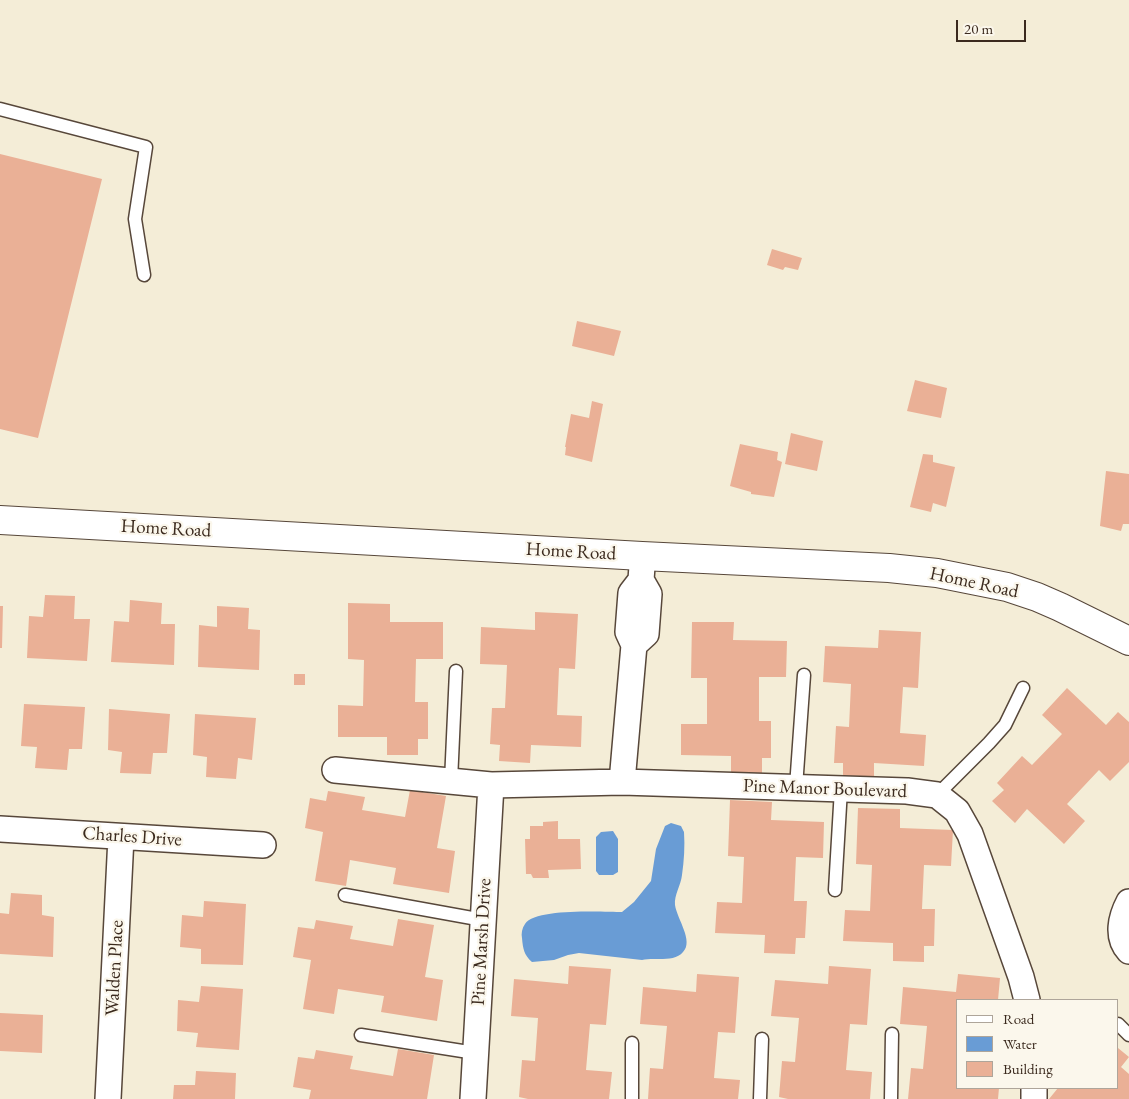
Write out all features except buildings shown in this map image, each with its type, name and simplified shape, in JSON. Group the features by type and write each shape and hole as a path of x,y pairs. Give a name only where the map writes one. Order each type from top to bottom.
{"street":[{"name":"Home Road","path":"0,520 641,568 889,568 954,576 1008,588 1060,606 1129,640"},
{"path":"336,770 491,785 622,782 634,645 646,634 649,594 641,568"},
{"name":"Pine Manor Boulevard","path":"622,782 907,791 937,795"},
{"name":"Pine Marsh Drive","path":"473,1099 491,785"},
{"path":"937,795 957,811 970,834 1021,977 1027,999"},
{"name":"Charles Drive","path":"0,829 264,845"},
{"name":"Walden Place","path":"108,1099 121,837"},
{"path":"1129,902 1124,911 1120,927 1124,946 1129,951"}],"lane":[{"path":"0,109 146,147 135,219 144,275"},
{"path":"451,781 456,671"},
{"path":"796,787 804,675"},
{"path":"937,795 989,743 1005,724 1023,688"},
{"path":"835,890 841,789"},
{"path":"345,895 483,920"},
{"path":"1119,1025 1129,1035"},
{"path":"891,1099 892,1034"},
{"path":"361,1035 475,1053"},
{"path":"760,1099 762,1039"},
{"path":"632,1043 632,1099"}],"water":[{"path":"671,823 681,826 684,832 683,870 675,901 676,911 687,942 683,952 674,957 664,959 642,960 579,953 554,960 532,962 527,957 524,952 522,929 531,919 555,913 622,912 634,902 651,881 656,849 665,826"},
{"path":"613,831 618,839 618,872 613,875 599,875 596,871 596,837 601,832"}]}
